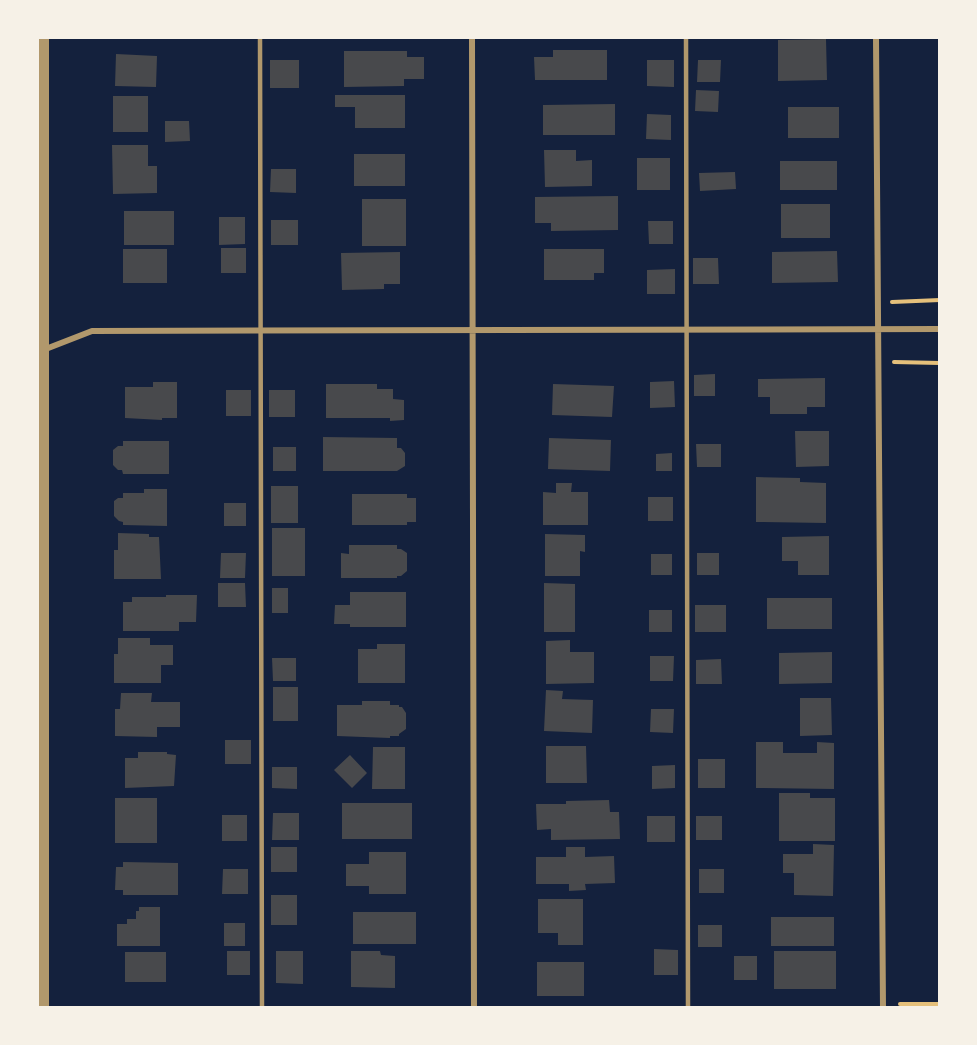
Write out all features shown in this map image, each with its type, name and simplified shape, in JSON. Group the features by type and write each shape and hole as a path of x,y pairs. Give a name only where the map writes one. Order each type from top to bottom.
{"street":[{"path":"44,38 41,351 44,1008"},
{"path":"472,38 474,1008"},
{"path":"876,38 883,1008"},
{"path":"41,351 92,331 939,328"}],"lane":[{"path":"260,38 262,1008"},
{"path":"686,38 688,1008"}],"path":[{"path":"892,302 939,300"},
{"path":"894,362 939,363"},
{"path":"900,1004 939,1004"}],"building":[{"path":"826,39 827,80 778,81 778,40"},
{"path":"553,50 607,50 607,80 535,80 534,57 553,57"},
{"path":"344,51 407,51 407,57 424,57 424,79 404,79 404,86 344,87"},
{"path":"116,54 157,56 156,87 115,86"},
{"path":"270,60 299,60 299,88 270,88"},
{"path":"647,60 674,60 674,87 647,86"},
{"path":"698,60 721,60 720,82 697,82"},
{"path":"696,90 719,91 718,112 695,111"},
{"path":"335,95 405,95 405,128 355,128 355,107 335,107"},
{"path":"113,96 148,96 148,132 113,132"},
{"path":"615,104 615,135 543,135 543,105"},
{"path":"788,107 839,107 839,138 788,138"},
{"path":"647,114 671,115 671,140 646,139"},
{"path":"165,121 189,121 190,141 165,142"},
{"path":"112,145 148,145 148,166 157,166 157,193 113,194"},
{"path":"544,150 576,150 576,161 592,160 592,186 545,187"},
{"path":"354,154 405,154 405,186 354,186"},
{"path":"637,158 670,158 670,190 637,190"},
{"path":"780,161 837,161 837,190 780,190"},
{"path":"271,169 296,169 296,193 270,192"},
{"path":"735,172 736,189 700,191 699,173"},
{"path":"618,196 618,230 551,231 551,223 535,223 535,197"},
{"path":"362,199 406,199 406,246 362,246"},
{"path":"781,204 830,204 830,238 781,238"},
{"path":"124,211 174,211 174,245 124,245"},
{"path":"219,217 245,217 245,244 219,245"},
{"path":"271,220 298,220 298,245 271,245"},
{"path":"648,221 673,221 673,244 649,244"},
{"path":"221,248 246,248 246,273 221,273"},
{"path":"123,249 167,249 167,283 123,283"},
{"path":"544,249 604,249 604,273 594,273 594,280 544,280"},
{"path":"837,251 838,282 772,283 772,252"},
{"path":"400,252 400,284 384,284 384,289 342,290 341,253"},
{"path":"693,258 718,258 719,284 693,284"},
{"path":"675,269 675,294 647,294 647,270"},
{"path":"715,374 715,396 694,396 694,375"},
{"path":"825,378 825,407 807,407 807,414 770,414 770,397 758,397 758,379"},
{"path":"674,381 675,407 650,408 650,382"},
{"path":"153,382 177,382 177,418 162,418 162,420 125,418 125,387 153,387"},
{"path":"326,384 377,384 377,389 393,389 393,399 404,400 404,420 326,418"},
{"path":"553,384 614,386 612,417 552,415"},
{"path":"226,390 251,390 251,416 226,416"},
{"path":"269,390 295,390 295,417 269,417"},
{"path":"795,431 829,431 829,466 796,467"},
{"path":"323,437 397,438 397,448 401,448 405,453 405,466 397,471 323,471"},
{"path":"549,438 611,440 610,471 548,469"},
{"path":"123,441 169,441 169,474 123,474 122,470 118,470 113,465 113,450 118,446 123,446"},
{"path":"696,444 721,444 721,467 697,467"},
{"path":"273,447 296,447 296,471 273,471"},
{"path":"672,453 672,471 656,471 656,454"},
{"path":"756,477 800,478 800,482 826,483 826,523 756,522"},
{"path":"556,483 572,483 571,492 588,492 588,525 543,525 543,492 556,493"},
{"path":"271,486 298,486 298,523 271,523"},
{"path":"144,489 167,489 167,526 123,525 123,522 114,516 114,501 123,498 123,493 144,493"},
{"path":"352,494 407,494 407,498 416,498 416,522 407,522 407,525 352,525"},
{"path":"648,497 673,497 673,521 648,521"},
{"path":"224,503 246,503 246,526 224,526"},
{"path":"272,528 305,528 305,576 272,576"},
{"path":"118,533 149,534 149,537 159,537 161,579 114,579 114,550 118,550"},
{"path":"545,534 585,535 585,552 580,551 580,576 545,576"},
{"path":"829,536 829,575 798,575 798,561 782,561 782,537"},
{"path":"349,545 397,545 397,549 407,553 407,571 397,578 341,578 341,553 349,554"},
{"path":"221,553 246,553 245,578 220,578"},
{"path":"697,553 719,553 719,575 697,575"},
{"path":"651,554 672,554 672,575 651,575"},
{"path":"218,583 245,583 246,607 218,607"},
{"path":"544,583 575,584 575,632 544,632"},
{"path":"272,588 288,588 288,613 272,613"},
{"path":"350,592 406,592 406,627 350,627 350,624 334,624 335,605 350,605"},
{"path":"166,595 197,595 196,622 179,622 179,631 123,631 123,602 132,602 132,597 166,597"},
{"path":"767,598 832,598 832,629 767,629"},
{"path":"695,605 726,605 726,632 695,632"},
{"path":"649,610 672,610 672,632 649,632"},
{"path":"118,638 150,638 150,645 173,645 173,665 161,665 161,683 114,683 114,654 118,654"},
{"path":"570,640 570,652 594,652 594,683 546,684 546,641"},
{"path":"377,644 405,644 405,683 358,683 358,649 377,649"},
{"path":"832,652 832,683 779,684 779,653"},
{"path":"650,656 674,656 673,681 650,681"},
{"path":"272,658 296,658 296,681 273,681"},
{"path":"721,659 722,684 696,684 696,660"},
{"path":"273,687 298,687 298,721 273,721"},
{"path":"546,690 563,691 562,699 593,700 592,733 544,731"},
{"path":"121,693 152,693 151,702 180,702 180,727 157,727 157,737 115,736 115,709 120,709"},
{"path":"800,698 831,698 832,735 800,736"},
{"path":"362,701 390,701 390,705 399,705 406,713 406,729 399,736 390,736 390,738 337,736 337,705 362,705"},
{"path":"651,709 674,709 673,733 650,732"},
{"path":"225,740 251,740 251,764 225,764"},
{"path":"756,742 783,742 783,753 817,753 817,742 834,743 834,789 756,788"},
{"path":"546,746 586,746 587,783 546,783"},
{"path":"373,747 405,747 405,789 372,789"},
{"path":"138,752 167,752 167,754 176,755 174,786 125,788 125,758 138,758"},
{"path":"350,755 367,773 352,788 334,770"},
{"path":"698,759 725,759 725,788 698,788"},
{"path":"675,765 675,788 652,789 652,766"},
{"path":"272,767 297,767 297,789 272,788"},
{"path":"779,793 810,793 810,798 835,798 835,841 779,841"},
{"path":"115,798 157,798 157,843 115,843"},
{"path":"609,800 610,812 619,812 620,839 551,840 551,829 537,830 536,804"},
{"path":"342,803 412,803 412,839 342,839"},
{"path":"273,813 299,813 299,840 272,840"},
{"path":"222,815 247,815 247,841 222,841"},
{"path":"647,816 675,816 675,842 647,842"},
{"path":"696,816 722,816 722,840 696,840"},
{"path":"813,844 834,845 833,896 794,895 794,873 783,873 783,854 813,854"},
{"path":"271,847 297,847 297,872 271,872"},
{"path":"566,847 585,847 585,857 614,856 615,883 585,884 586,890 569,891 569,884 536,884 536,857 566,857"},
{"path":"369,852 406,852 406,894 369,894 369,886 346,886 346,864 369,864"},
{"path":"123,862 178,863 178,895 123,895 123,890 115,890 116,867 123,867"},
{"path":"223,869 248,869 248,894 222,894"},
{"path":"699,869 724,869 724,893 699,893"},
{"path":"271,895 297,895 297,925 271,925"},
{"path":"538,899 583,899 583,945 558,945 558,933 538,933"},
{"path":"139,907 160,907 160,946 117,946 117,924 127,924 127,919 136,919 136,911 139,911"},
{"path":"353,912 416,912 416,944 353,944"},
{"path":"771,917 834,917 834,946 771,946"},
{"path":"224,923 245,923 245,946 224,946"},
{"path":"698,925 722,925 722,947 698,947"},
{"path":"654,949 678,950 678,975 654,975"},
{"path":"227,951 250,951 250,975 227,975"},
{"path":"276,951 303,951 303,984 276,983"},
{"path":"351,951 380,951 381,955 395,956 395,988 351,987"},
{"path":"774,951 836,951 836,989 774,989"},
{"path":"125,952 166,952 166,982 125,982"},
{"path":"734,956 757,956 757,980 734,980"},
{"path":"537,962 584,962 584,996 537,996"}]}
